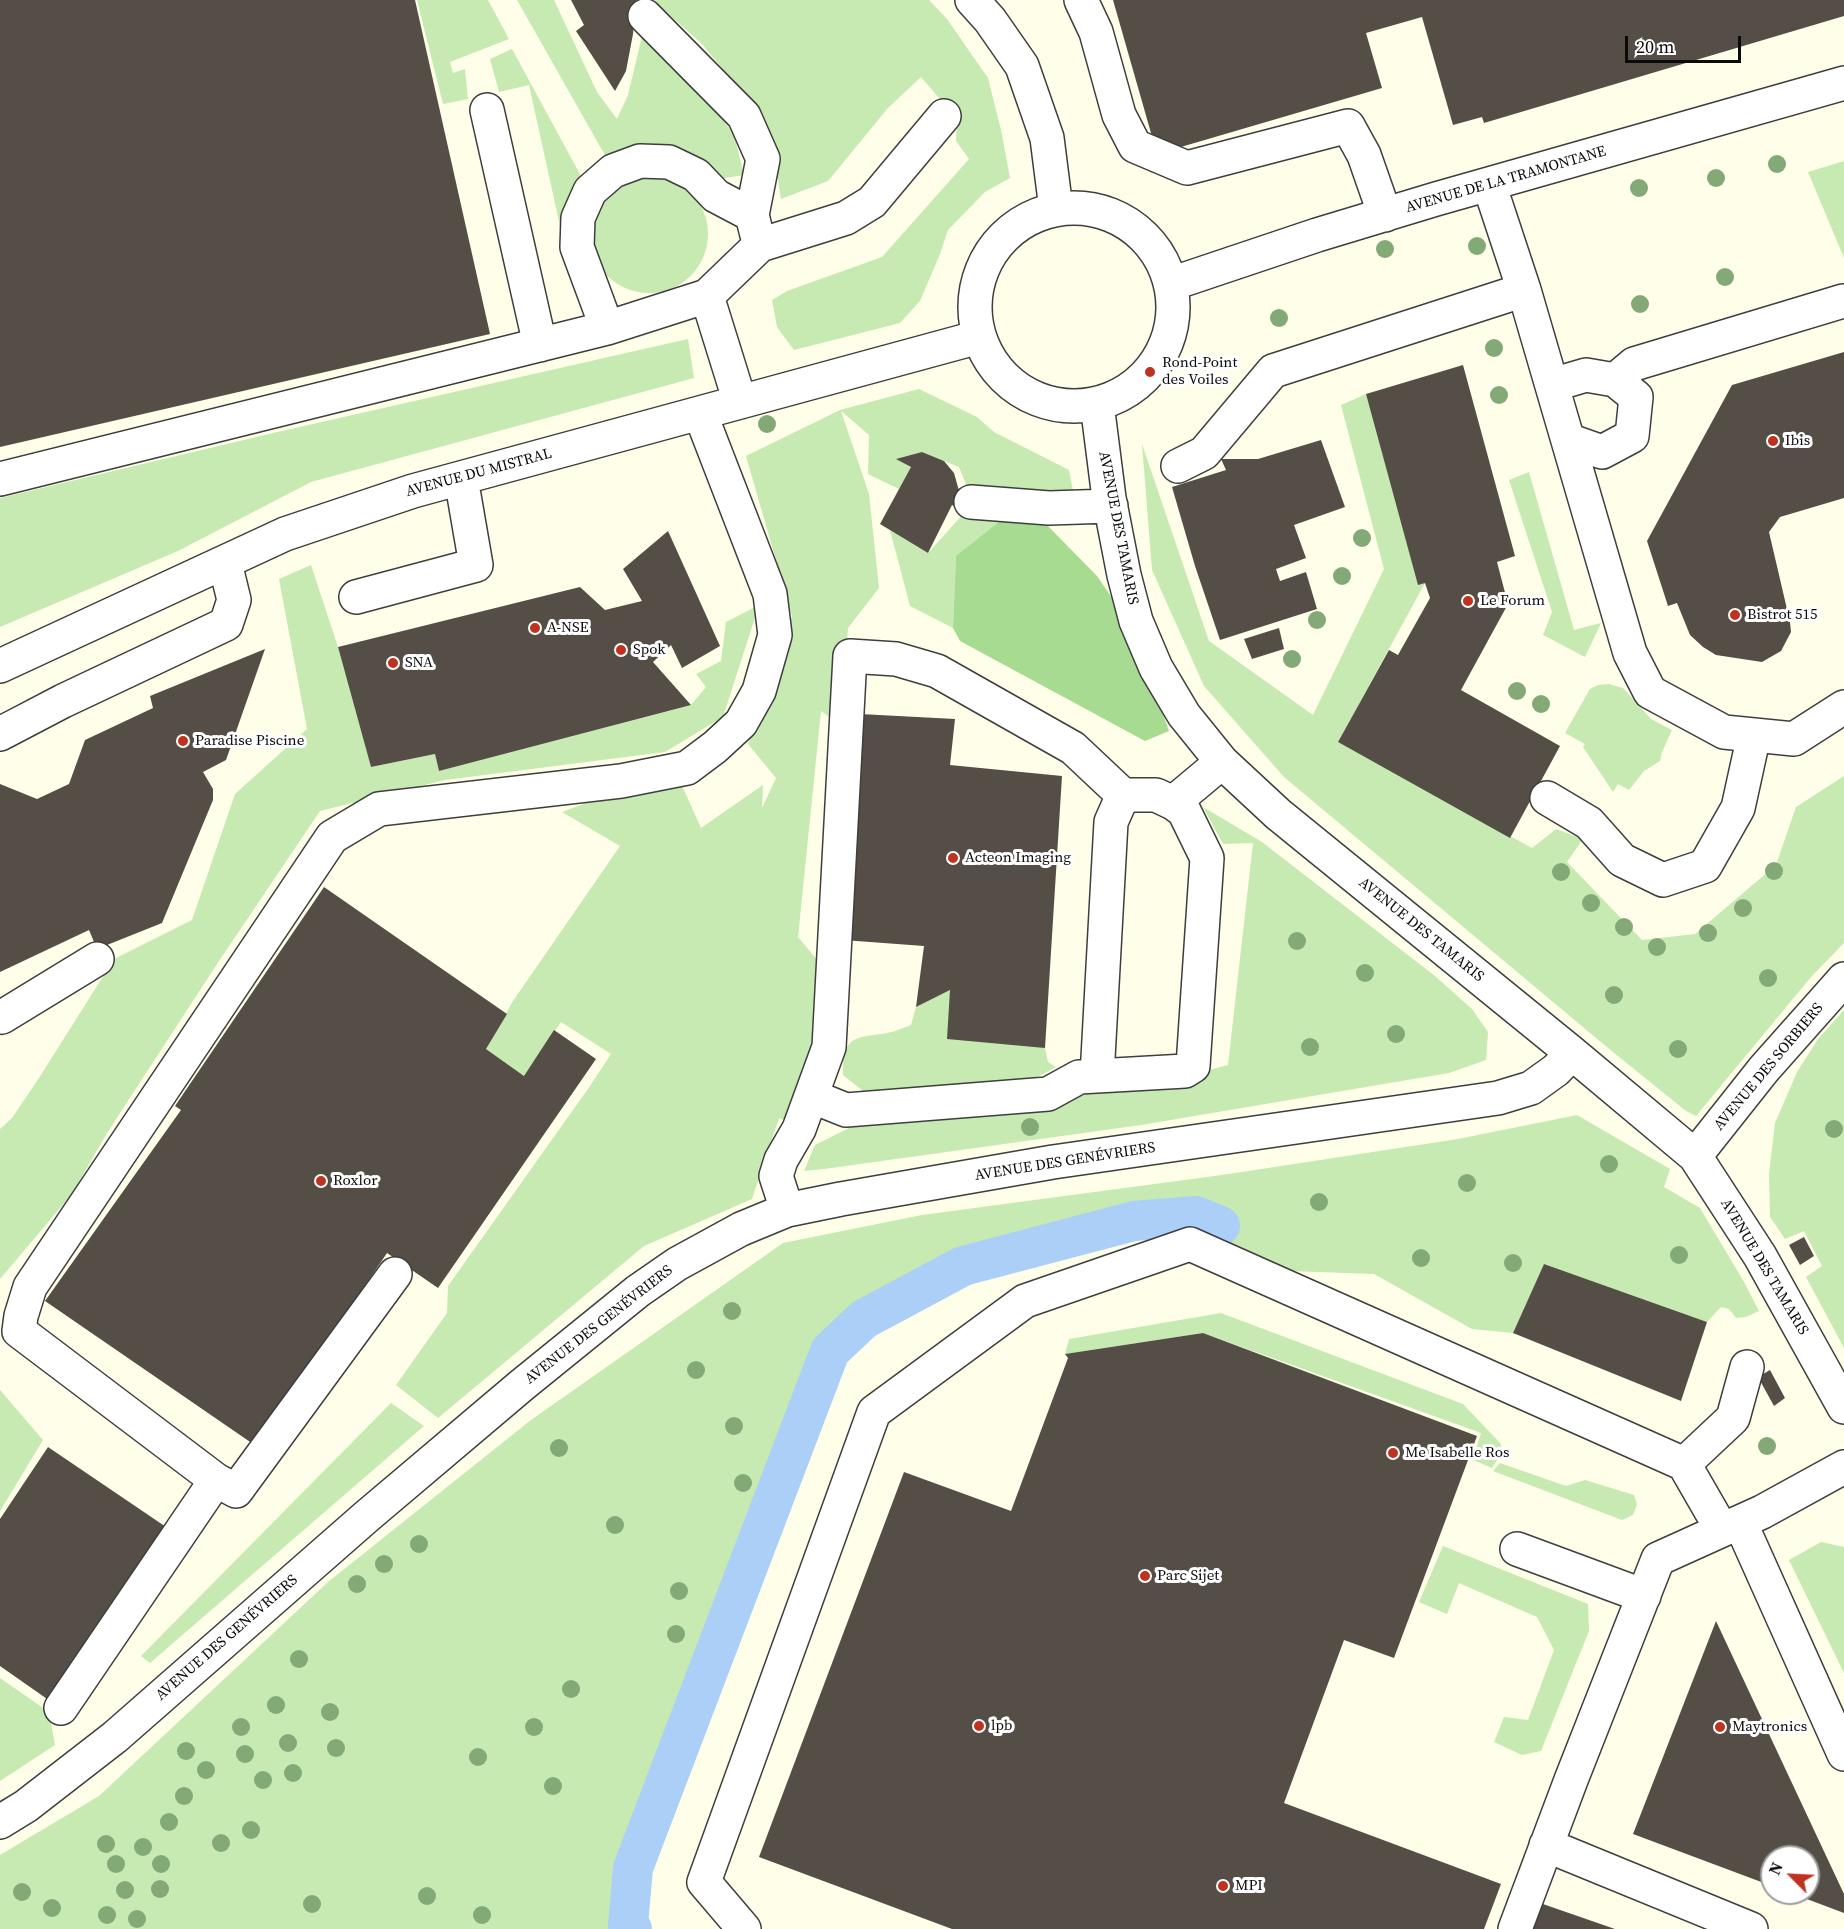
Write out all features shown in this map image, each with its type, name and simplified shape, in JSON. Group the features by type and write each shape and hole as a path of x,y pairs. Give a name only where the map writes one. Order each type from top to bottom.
{"street":[{"path":"972,0 990,20 1022,66 1047,138 1056,209"},
{"path":"1081,0 1096,32 1119,115 1135,146 1187,168 1348,126 1364,155 1385,215"},
{"path":"0,479 607,328 707,296 756,230 763,159 744,116 645,16"},
{"name":"AVENUE DE LA TRAMONTANE","path":"1171,284 1242,259 1385,215 1844,83"},
{"path":"487,110 540,345"},
{"path":"607,328 577,247 578,218 590,191 613,171 640,161 669,162 696,175 716,196 756,230 846,218 872,202 944,116"},
{"path":"1489,184 1524,290 1630,652 1650,692 1724,732 1794,739 1844,708"},
{"path":"1082,208 1098,211 1128,224 1147,240 1157,253 1171,284 1173,315 1166,345 1150,372 1126,393 1097,404 1072,407 1048,404 1025,394 1005,379 989,360 979,338 974,310 975,300 978,282 989,256 1007,234 1030,218 1056,209 1082,208"},
{"path":"1178,466 1204,453 1273,371 1524,290"},
{"path":"707,296 740,402"},
{"path":"1615,380 1634,364 1843,301"},
{"name":"AVENUE DU MISTRAL","path":"0,666 285,534 413,491 979,338"},
{"path":"1552,385 1586,375 1615,380 1636,397 1632,436 1602,452 1568,440"},
{"name":"AVENUE DES TAMARIS","path":"1097,404 1111,506 1136,621 1152,658 1184,715 1222,762 1278,814 1695,1156 1760,1256 1844,1407"},
{"path":"395,1274 236,1491 216,1480 19,1331 30,1287 332,837 379,809 621,781 687,768 741,723 759,691 775,635 770,594 700,413"},
{"path":"356,597 476,565 461,478"},
{"path":"971,502 1049,508 1111,506"},
{"path":"0,734 63,701 226,624 234,600 225,563"},
{"path":"787,1210 776,1176 799,1129 811,1096 829,1047 850,656 896,658 937,672 1073,748 1124,795 1156,795 1184,811 1207,858 1193,1066 1185,1071 1079,1077 1048,1094 846,1110 811,1096"},
{"path":"1547,798 1588,823 1622,860 1664,880 1706,866 1738,808 1754,735"},
{"path":"1173,803 1222,762"},
{"path":"1097,1076 1111,822 1124,795"},
{"path":"0,1016 2,1017 97,959"},
{"name":"AVENUE DES SORBIERS","path":"1695,1156 1764,1069 1844,979"},
{"name":"AVENUE DES GENÉVRIERS","path":"0,1822 26,1806 115,1737 366,1516 638,1291 677,1264 741,1229 787,1210 1053,1162 1498,1098 1531,1088 1556,1070 1572,1053"},
{"path":"744,1929 704,1882 874,1412 1025,1301 1190,1244 1684,1464 1731,1526 1844,1754"},
{"path":"1684,1464 1733,1418 1747,1367"},
{"path":"1515,1929 1658,1559 1762,1512 1844,1467"},
{"path":"61,1708 216,1480"},
{"path":"1517,1549 1644,1596"},
{"path":"1546,1845 1751,1929"}],"green space":[{"path":"417,0 488,0 509,39 450,62 453,73 465,69 468,99 443,104"},
{"path":"517,0 554,0 597,92 617,119 628,95 643,32 697,87 734,134 744,175 719,179 606,157"},
{"path":"655,0 929,0 947,19 988,78 1010,178 985,192 948,230 920,301 900,323 794,350 777,327 772,300 787,291 882,257 969,159 956,141 957,119 921,77 888,108 828,181 781,199 778,180 759,113 702,44"},
{"path":"512,49 582,178 562,235 529,85 499,92 490,59"},
{"path":"1844,161 1844,258 1808,172"},
{"path":"649,175 672,179 691,192 704,211 708,234 704,257 691,276 672,289 649,293 626,289 607,276 594,257 590,234 594,211 607,192 626,179"},
{"path":"688,339 694,378 311,482 178,551 0,627 0,498 273,433"},
{"path":"919,389 977,417 994,432 1069,470 1074,496 971,497 959,467 922,452 897,459 911,467 899,489 868,474 869,435 841,411 869,494 879,588 848,628 841,725 821,711 798,937 824,968 820,1045 789,1122 779,1118 752,1199 644,1246 438,1418 396,1385 447,1313 448,1286 611,1054 561,1022 524,1076 486,1049 513,1001 620,846 562,812 675,770 701,828 763,785 762,808 776,778 748,744 792,616 746,456 840,410"},
{"path":"1366,394 1425,583 1338,742 1532,848 1556,829 1583,839 1567,862 1642,940 1695,934 1776,865 1796,807 1844,776 1844,943 1811,977 1696,1116 1686,1111 1608,1048 1284,777 1204,686 1152,570 1142,444 1209,641 1313,715 1384,569 1341,405"},
{"path":"1529,472 1574,630 1601,623 1585,657 1543,635 1552,612 1509,480"},
{"path":"965,512 999,522 1001,552 956,557 953,628 910,606 890,530 928,553"},
{"path":"1043,521 1097,576 1132,627 1169,731 1145,741 960,641 953,628 956,556 999,522"},
{"path":"311,565 338,647 371,767 435,754 439,771 691,705 706,687 696,674 721,661 726,622 759,605 723,717 665,752 445,780 320,811 107,1133 72,1194 0,1279 0,1129 12,1118 39,1078 114,959 192,920 235,794 307,729 279,579"},
{"path":"1609,684 1623,688 1651,719 1672,730 1660,761 1644,771 1629,790 1618,784 1613,792 1583,747 1585,744 1565,733 1590,689 1598,685"},
{"path":"1203,807 1262,842 1435,976 1472,1009 1488,1032 1486,1060 1449,1073 1141,1125 804,1171 815,1145 867,1119 1082,1087 1134,1090 1228,1065 1253,843 1223,844"},
{"path":"950,990 1045,1048 1048,1062 1056,1067 1019,1084 863,1091 843,1075 843,1061 849,1044 862,1037 892,1032 911,1025 916,1007"},
{"path":"1844,1010 1844,1348 1806,1277 1822,1266 1804,1231 1785,1239 1770,1217 1769,1174 1775,1123 1797,1072 1818,1039"},
{"path":"1577,1115 1670,1169 1664,1187 1700,1208 1759,1311 1746,1317 1736,1318 1729,1309 1721,1307 1707,1322 1544,1264 1513,1333 1472,1329 1374,1274 1290,1271 1229,1242 1225,1218 1194,1206 1122,1210 956,1259 868,1301 823,1348 626,1872 621,1926 623,1929 0,1929 0,1855 99,1796 328,1582 531,1420 783,1243 922,1215 1222,1175 1458,1139"},
{"path":"1221,1313 1463,1404 1501,1444 1501,1454 1492,1468 1473,1460 1481,1433 1203,1333 1065,1354 1069,1339"},
{"path":"0,1390 43,1440 0,1511"},
{"path":"391,1403 424,1426 150,1663 141,1656"},
{"path":"1500,1463 1566,1486 1585,1480 1634,1495 1637,1504 1633,1515 1622,1520 1493,1471"},
{"path":"1821,1542 1844,1547 1844,1673 1789,1560"},
{"path":"1443,1546 1588,1604 1589,1631 1541,1751 1522,1755 1494,1742 1504,1717 1528,1720 1554,1650 1537,1617 1459,1583 1447,1614 1419,1602"},
{"path":"0,1678 49,1712 55,1745 0,1781"}],"building":[{"path":"0,0 415,0 490,334 0,447"},
{"path":"571,0 636,0 626,71 615,91 576,31 584,25"},
{"path":"1113,0 1844,0 1844,16 1484,123 1482,117 1453,125 1422,17 1366,33 1382,88 1157,154"},
{"name":"Ibis","path":"1844,352 1844,498 1780,517 1769,532 1791,632 1781,651 1762,662 1716,655 1690,635 1677,603 1668,606 1647,541 1732,385"},
{"name":"Le Forum","path":"1463,365 1515,556 1497,562 1508,604 1461,690 1560,746 1510,838 1338,742 1389,650 1398,655 1430,598 1425,583 1418,585 1366,394"},
{"path":"1321,440 1345,507 1294,525 1306,558 1276,569 1280,581 1306,572 1317,609 1220,640 1172,487 1226,470 1221,459 1258,459"},
{"path":"922,452 944,461 954,473 965,512 952,505 928,553 880,524 911,467 896,459"},
{"path":"668,531 720,646 682,668 671,645 653,662 691,705 439,771 435,754 371,767 338,647 580,587 605,610 642,601 623,569"},
{"path":"1279,628 1284,649 1252,659 1244,639"},
{"path":"265,649 226,760 203,772 213,789 213,800 162,923 97,949 89,930 0,972 0,784 37,799 69,784 85,740 153,708 150,696"},
{"name":"Acteon Imaging","path":"860,714 955,719 950,765 1062,776 1045,1048 947,1039 950,990 916,1007 924,946 843,940"},
{"name":"Roxlor","path":"324,887 507,1014 486,1049 524,1076 554,1030 596,1059 438,1288 387,1253 256,1446 45,1301 181,1110 175,1106"},
{"path":"1804,1237 1814,1256 1800,1265 1789,1245"},
{"path":"1544,1264 1707,1322 1681,1401 1513,1333"},
{"name":"Parc Sijet","path":"1203,1333 1477,1436 1394,1658 1344,1640 1284,1803 1501,1884 1484,1929 952,1929 759,1857 904,1472 1011,1511 1068,1358 1065,1354"},
{"path":"1770,1370 1785,1398 1774,1406 1758,1377"},
{"path":"48,1447 169,1529 50,1701 0,1666 0,1519"},
{"name":"Maytronics","path":"1716,1621 1844,1894 1844,1913 1820,1904 1820,1845 1760,1845 1760,1882 1633,1834"},
{"path":"1540,1903 1615,1929 1530,1929"}],"waterway":[{"path":"632,1929 628,1925 633,1868 830,1351 864,1319 963,1266 1134,1221 1196,1216 1220,1226"}],"place":[{"name":"Rond-Point des Voiles","path":"1150,372"},
{"name":"Ibis","path":"1773,441"},
{"name":"Le Forum","path":"1468,601"},
{"name":"Bistrot 515","path":"1735,615"},
{"name":"A-NSE","path":"535,628"},
{"name":"Spok","path":"621,650"},
{"name":"SNA","path":"393,663"},
{"name":"Paradise Piscine","path":"183,741"},
{"name":"Acteon Imaging","path":"953,858"},
{"name":"Roxlor","path":"321,1181"},
{"name":"Me Isabelle Ros","path":"1393,1453"},
{"name":"Parc Sijet","path":"1145,1576"},
{"name":"lpb","path":"979,1726"},
{"name":"Maytronics","path":"1720,1727"},
{"name":"MPI","path":"1223,1886"}]}
